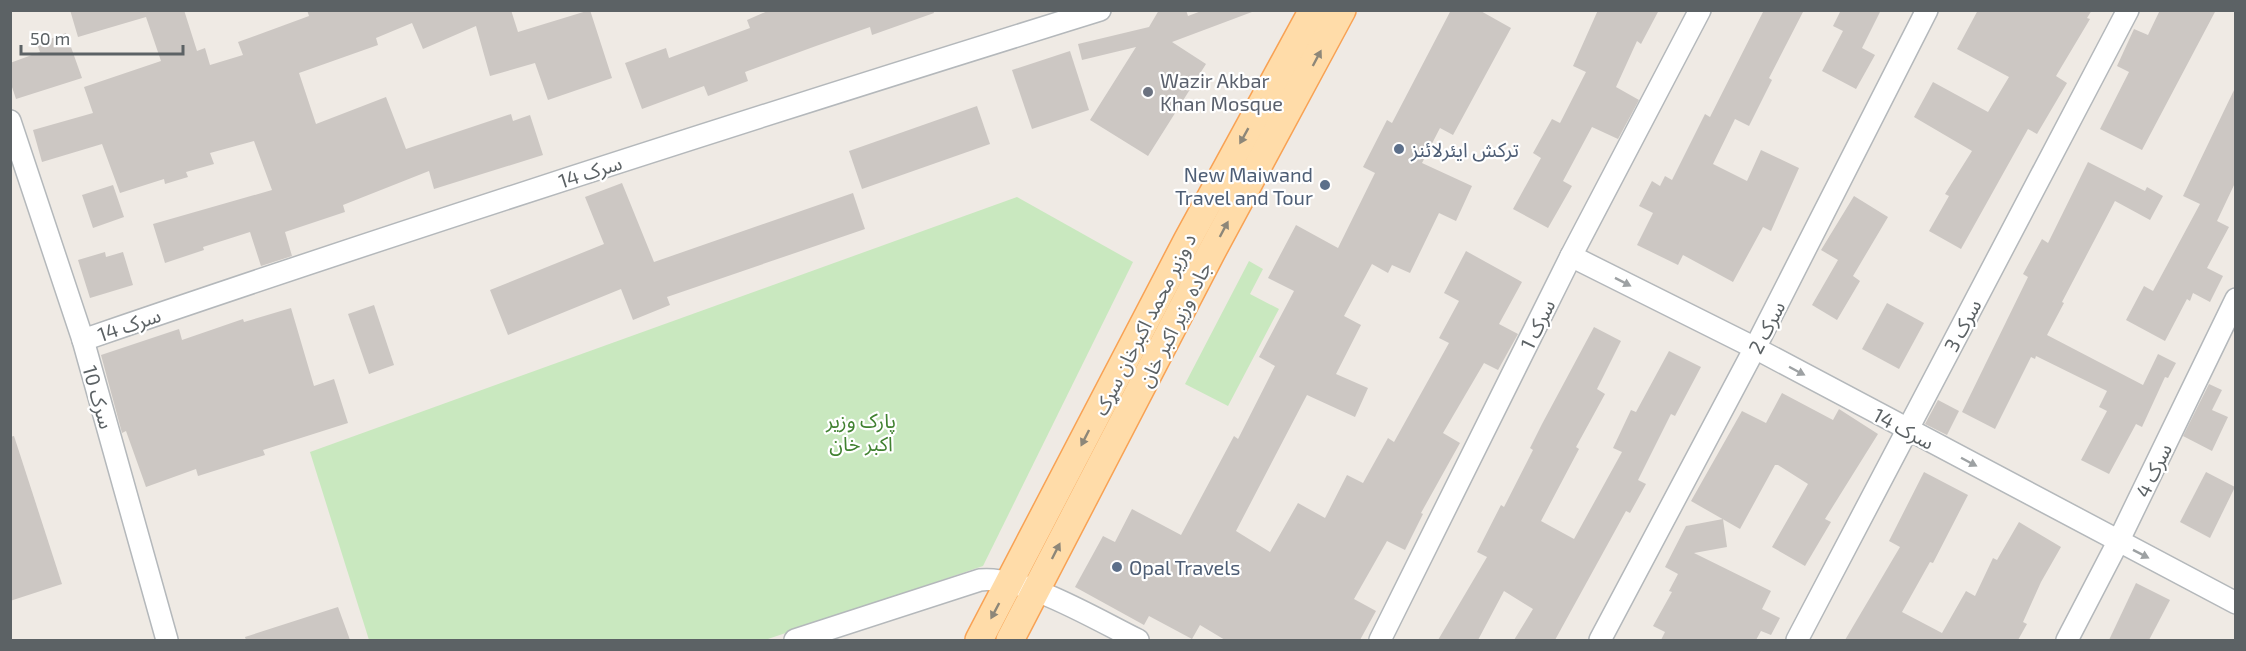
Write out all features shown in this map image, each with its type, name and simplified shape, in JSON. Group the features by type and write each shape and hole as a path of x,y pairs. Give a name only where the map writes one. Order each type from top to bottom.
{"main road":[{"name":"د وزیر محمد اکبرخان سړک","path":"980,640 1187,241 1313,10"},
{"name":"جاده وزیر اکبر خان","path":"1010,640 1211,253 1342,10"}],"street":[{"name":"سرک 14","path":"83,340 273,274 740,122 1100,10"},
{"name":"سرک 1","path":"1380,640 1571,256 1700,10"},
{"name":"سرک 2","path":"1600,640 1755,348 1927,10"},
{"name":"سرک 3","path":"1797,640 2128,10"},
{"name":"سرک 10","path":"10,121 83,340 167,640"},
{"name":"سرک 14","path":"1571,256 1755,348 2235,603"},
{"name":"سرک 4","path":"2067,640 2118,542 2235,299"},
{"path":"795,640 980,580 1010,581 1053,598 1138,640"}],"green space":[{"name":"پارک وزیر اکبر خان","path":"1017,197 1133,262 983,566 765,640 369,640 310,452"},
{"path":"1249,261 1263,269 1250,294 1279,309 1228,406 1185,384"}],"building":[{"path":"70,10 184,10 197,51 205,48 210,65 243,55 238,42 309,16 307,10 511,10 518,32 590,10 612,78 548,100 535,63 490,76 476,26 423,49 412,23 376,38 378,45 299,73 316,124 386,97 406,149 511,114 513,121 530,115 543,155 434,189 429,171 343,205 345,212 285,232 292,256 261,266 250,232 203,247 204,250 165,263 153,224 272,190 254,141 210,153 214,164 186,172 188,177 165,184 164,179 120,193 102,144 42,162 33,130 93,113 84,87 161,61 146,17 78,37"},
{"path":"770,10 933,10 934,13 872,35 870,27 745,72 748,81 708,96 704,86 642,109 625,63 666,48 669,58 750,28 747,20"},
{"name":"Wazir Akbar Khan Mosque","path":"1159,10 1186,10 1188,16 1204,10 1252,12 1172,42 1206,64 1148,156 1090,120 1136,47 1082,60 1078,44 1149,27"},
{"path":"1451,10 1479,10 1511,28 1453,135 1440,128 1422,163 1472,186 1456,221 1439,213 1410,273 1392,265 1388,273 1372,264 1344,316 1361,325 1336,374 1368,388 1355,417 1307,395 1236,531 1270,552 1298,503 1325,518 1347,475 1363,483 1388,438 1394,442 1449,343 1439,338 1459,301 1444,293 1466,251 1522,282 1499,324 1518,334 1498,370 1484,363 1443,433 1460,443 1421,513 1423,514 1405,550 1387,541 1354,599 1376,611 1360,640 1225,640 1200,625 1192,639 1149,616 1144,625 1075,587 1103,536 1115,542 1132,509 1181,535 1234,436 1238,439 1275,366 1259,357 1294,291 1268,278 1296,225 1338,248 1375,173 1363,167 1387,120 1392,123"},
{"path":"1598,10 1659,10 1641,44 1637,41 1616,87 1639,100 1618,139 1592,127 1563,181 1572,186 1548,228 1513,209 1541,158 1533,153 1552,119 1560,123 1586,72 1573,66"},
{"path":"1764,10 1804,10 1769,78 1772,80 1749,126 1735,119 1713,164 1747,181 1761,150 1799,168 1771,231 1763,227 1733,282 1683,255 1678,265 1637,245 1653,213 1639,206 1652,181 1660,186 1665,176 1672,180 1705,114 1710,117"},
{"path":"1841,10 1881,10 1862,48 1875,55 1856,89 1822,71 1843,31 1833,26"},
{"path":"1978,10 2092,10 2087,18 2090,19 2056,76 2067,83 2037,134 2028,129 1961,249 1929,231 1949,196 1945,194 1972,151 1914,117 1933,82 1988,112 2009,77 1957,49"},
{"path":"2160,10 2216,10 2142,150 2100,129 2129,72 2117,66 2134,29 2148,35"},
{"path":"66,33 82,78 16,99 10,81 10,63 40,52 37,44"},
{"path":"1070,51 1089,110 1032,129 1012,70"},
{"path":"2235,88 2235,183 2217,221 2229,227 2207,268 2223,276 2210,302 2193,293 2190,301 2187,299 2165,341 2126,320 2144,286 2153,291 2200,204 2183,196"},
{"path":"977,106 990,144 862,189 849,151"},
{"path":"2088,162 2145,191 2147,187 2163,196 2150,220 2115,201 2047,335 2143,385 2158,354 2176,363 2168,378 2165,377 2142,427 2136,424 2109,474 2081,460 2107,411 2099,407 2107,391 2036,356 2035,359 2031,357 1995,429 1962,412 2028,277 2023,274 2042,239 2048,243"},
{"path":"622,183 654,262 853,193 865,229 667,297 670,305 633,320 621,289 508,335 490,290 604,244 585,197"},
{"path":"113,185 124,217 93,228 82,195"},
{"path":"1854,196 1888,217 1853,276 1860,281 1837,320 1812,305 1838,260 1821,250"},
{"path":"105,252 106,257 123,252 133,285 90,298 78,260"},
{"path":"1887,303 1924,323 1899,369 1862,349"},
{"path":"374,305 394,365 369,374 348,314"},
{"path":"291,308 314,386 334,379 348,423 263,450 265,455 198,476 196,469 146,487 126,431 122,433 101,355 179,329 182,340 243,319 244,322"},
{"path":"1594,327 1621,341 1597,389 1605,394 1576,447 1579,449 1541,521 1574,539 1622,452 1613,448 1631,410 1636,412 1669,351 1701,367 1675,416 1671,414 1638,480 1646,484 1630,513 1626,511 1555,640 1514,640 1533,609 1504,591 1478,640 1438,640 1487,557 1477,552 1501,505 1504,507 1533,450 1530,448 1542,424"},
{"path":"2209,384 2222,390 2212,410 2228,417 2212,451 2183,436"},
{"path":"1782,393 1833,420 1839,409 1878,434 1825,519 1831,522 1805,566 1772,547 1808,484 1778,465 1775,465 1740,529 1691,501 1742,411 1766,423"},
{"path":"1938,400 1959,411 1947,435 1925,424"},
{"path":"14,436 62,584 10,601 10,437"},
{"path":"1924,472 1968,495 1933,563 1930,562 1902,612 1942,633 1966,591 1975,596 1993,558 1997,560 2019,522 2061,547 2041,582 2023,622 2027,624 2018,640 1845,640 1900,547 1889,541"},
{"path":"2206,472 2235,487 2210,538 2180,522"},
{"path":"1723,519 1727,547 1694,553 1771,591 1762,609 1780,618 1771,635 1761,631 1756,640 1661,640 1665,632 1653,626 1672,592 1669,591 1678,574 1665,567 1686,526"},
{"path":"2136,583 2170,600 2149,640 2109,640"},
{"path":"338,607 350,640 246,640 245,637"}],"place":[{"name":"Wazir Akbar Khan Mosque","path":"1148,92"},
{"name":"ترکش ایئرلائنز","path":"1399,149"},
{"name":"New Maiwand Travel and Tour","path":"1325,185"},
{"name":"Opal Travels","path":"1117,567"}]}
